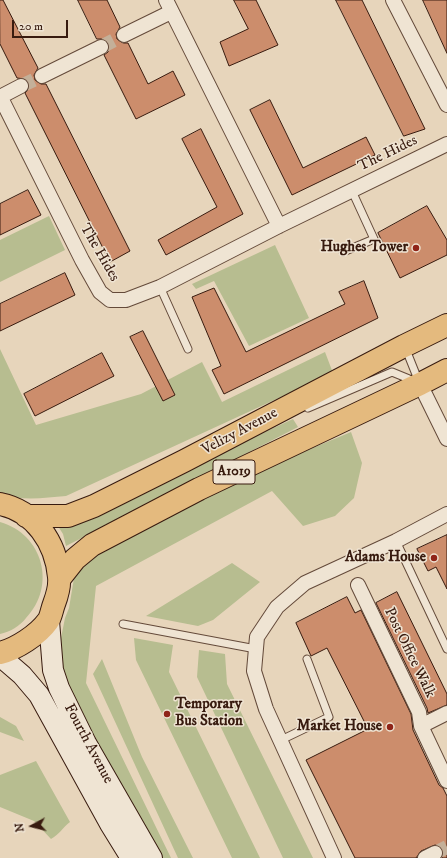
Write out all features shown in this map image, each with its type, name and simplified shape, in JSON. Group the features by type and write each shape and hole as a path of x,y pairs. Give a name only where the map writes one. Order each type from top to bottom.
{"main road":[{"name":"Velizy Avenue","path":"26,516 68,516 94,506 447,325"},
{"name":"A1019","path":"60,578 75,559 92,545 199,489 447,370"},
{"path":"0,504 9,506 26,516 41,529 53,548 60,578 57,594 48,621 36,633 20,645 9,651 0,653"}],"street":[{"path":"394,0 447,105"},
{"path":"124,35 168,6 279,226"},
{"path":"42,76 101,47"},
{"name":"The Hides","path":"21,86 0,96 65,228 100,292 110,300 126,300 160,287 279,226 447,144"},
{"path":"420,384 447,438"},
{"path":"334,858 266,710 254,671 257,637 277,607 305,583 396,541 447,514"},
{"name":"Post Office Walk","path":"358,585 419,712 421,726 447,781"},
{"name":"Fourth Avenue","path":"48,621 53,670 59,688 86,743 152,858"},
{"name":"Fourth Avenue","path":"0,656 22,675 39,695 110,824 131,858"},
{"path":"421,726 447,713"}],"lane":[{"path":"343,252 374,239 352,191"},
{"path":"160,287 188,349"},
{"path":"404,346 420,384"},
{"path":"299,412 392,372 420,384"},
{"path":"184,461 277,421"},
{"path":"396,541 447,649"},
{"path":"123,624 256,649"},
{"path":"281,740 329,717 307,659"}],"green space":[{"path":"49,216 65,250 0,282 0,240"},
{"path":"275,245 309,318 249,346 214,281 196,289 192,284"},
{"path":"0,349 36,425 141,394 202,362 222,402 325,352 333,373 66,496 16,498 0,494"},
{"path":"293,419 298,427 66,546 63,534 56,523 70,522"},
{"path":"351,432 362,463 354,498 335,516 303,526 272,491 96,586 86,683 171,858 160,858 69,695 59,648 65,618 69,608 75,572 88,552 255,472"},
{"path":"0,522 15,528 27,538 35,549 41,562 43,577 41,591 36,605 21,624 7,632 0,634"},
{"path":"232,563 260,582 213,620 198,626 146,616"},
{"path":"134,638 173,645 169,672 260,858 232,858 136,660"},
{"path":"199,650 225,654 227,684 313,858 283,858 197,677"},
{"path":"102,659 142,757 193,858 178,858 93,674"},
{"path":"0,717 16,726 24,741 0,732"},
{"path":"36,761 70,822 51,839 34,821 0,807 0,775"}],"building":[{"path":"0,0 3,0 38,68 34,75 35,80 41,84 46,84 130,251 110,262 25,93 28,90 29,82 25,79 17,78 0,44"},
{"path":"78,0 107,0 120,27 116,34 117,39 123,43 128,43 148,84 173,71 185,95 136,119 104,55 108,52 108,43 102,39 97,39"},
{"path":"234,0 256,0 278,45 229,66 220,42 248,29"},
{"path":"336,0 362,0 425,129 404,136"},
{"path":"423,0 447,0 447,53"},
{"path":"270,100 303,168 366,137 375,155 292,195 250,110"},
{"path":"201,129 243,214 166,255 158,240 217,207 182,139"},
{"path":"28,190 41,215 0,235 0,204"},
{"name":"Hughes Tower","path":"427,206 447,240 447,255 400,278 378,233"},
{"path":"65,273 75,295 0,331 0,304"},
{"path":"364,281 378,318 224,394 212,370 221,366 192,297 214,288 246,352 345,304 339,292"},
{"path":"143,331 175,395 163,401 130,337"},
{"path":"102,353 114,376 35,416 24,394"},
{"name":"Adams House","path":"447,535 447,589 436,567 428,571 417,549"},
{"path":"397,592 447,694 447,705 428,713 427,708 376,603"},
{"name":"Market House","path":"347,597 355,613 361,610 411,714 413,730 439,785 443,788 447,796 447,858 442,858 443,850 440,846 435,845 421,851 416,858 355,858 306,760 368,729 327,648 311,656 296,623"}],"tunnel":[{"path":"101,47 124,35"},
{"path":"21,86 42,76"},
{"path":"435,853 447,847"}],"place":[{"name":"Hughes Tower","path":"416,248"},
{"name":"Adams House","path":"434,558"},
{"name":"Temporary Bus Station","path":"167,714"},
{"name":"Market House","path":"390,727"}]}
